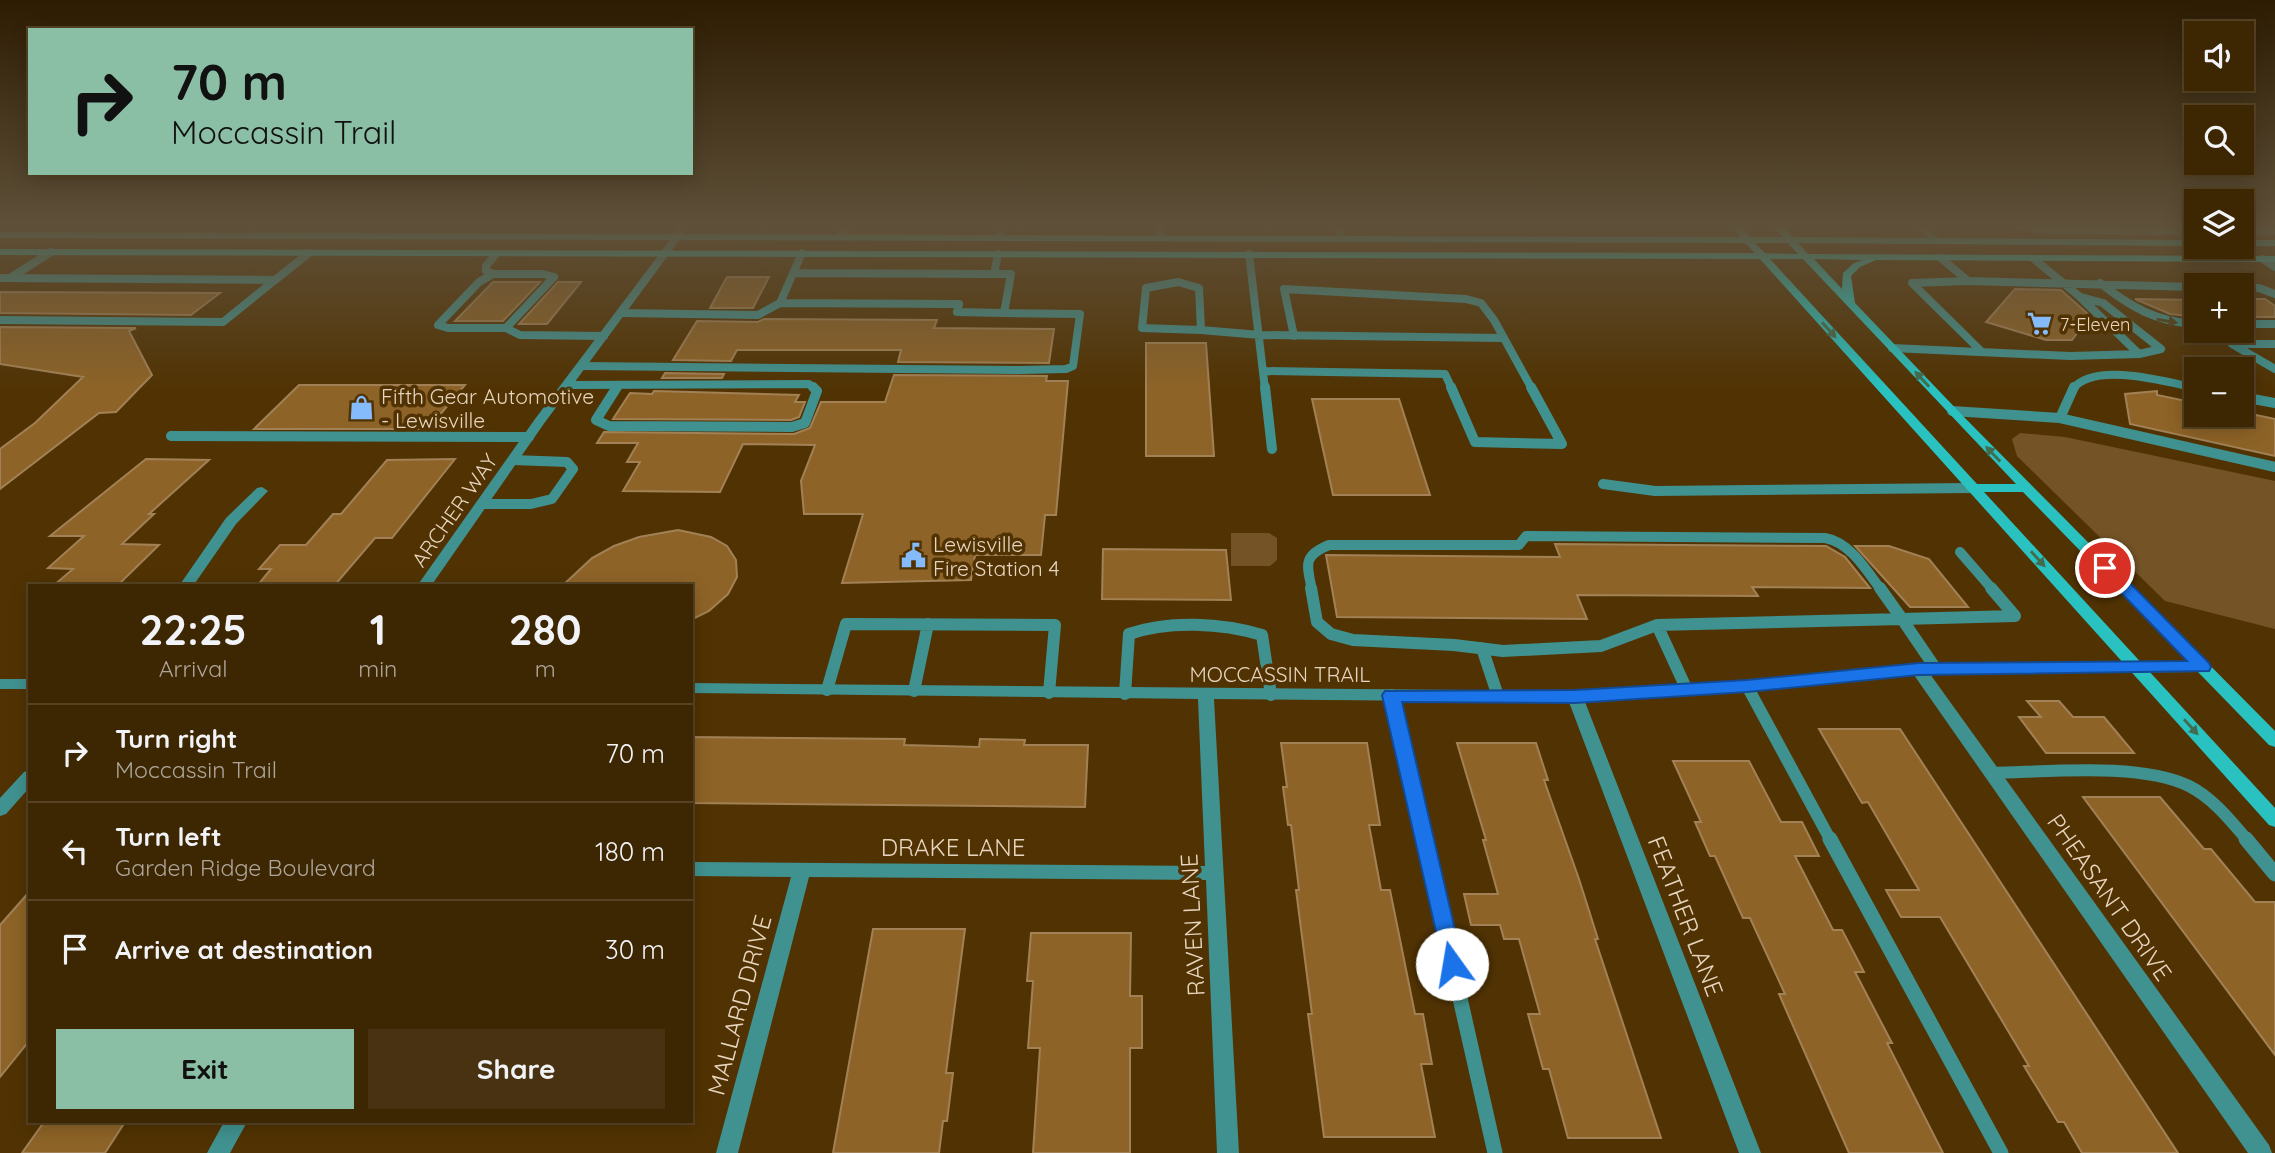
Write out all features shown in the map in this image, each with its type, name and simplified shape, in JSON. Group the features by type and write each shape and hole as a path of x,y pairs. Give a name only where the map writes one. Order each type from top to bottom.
{"main road":[{"path":"1785,281 2275,820"},
{"path":"1829,281 1955,415 2275,741"},
{"path":"1846,281 1847,294 1855,308"},
{"path":"1973,488 2027,488"}],"street":[{"name":"ARCHER WAY","path":"425,584 567,384 646,281"},
{"path":"187,584 231,521 262,491"},
{"name":"MOCCASSIN TRAIL","path":"693,688 1206,695 1575,696 1747,686 1927,669 2203,667"},
{"name":"PHEASANT DRIVE","path":"1927,669 1992,773 2261,1153"},
{"path":"0,684 28,684"},
{"name":"RAVEN LANE","path":"1206,695 1228,1153"},
{"name":"FEATHER LANE","path":"1575,696 1750,1153"},
{"path":"0,809 28,778"},
{"name":"DRAKE LANE","path":"693,869 1214,873"},
{"name":"MALLARD DRIVE","path":"727,1153 802,870"},
{"path":"218,1153 235,1123"}],"lane":[{"path":"0,320 223,322 274,281"},
{"path":"481,281 438,325 448,328 506,328 520,335 604,335"},
{"path":"506,328 550,281"},
{"path":"780,303 790,281"},
{"path":"1004,313 1010,281"},
{"path":"1253,281 1272,449"},
{"path":"1982,352 1912,283 1968,281 2184,286"},
{"path":"2060,281 2139,354"},
{"path":"1201,330 1199,288 1178,282 1146,288 1142,328 1294,336 1504,338"},
{"path":"2100,283 2145,316 2184,324"},
{"path":"2254,288 2275,294"},
{"path":"1264,371 1445,374 1475,442 1562,444 1504,338 1481,303 1466,299 1284,289 1294,336"},
{"path":"1892,348 2070,356 2139,354 2161,349 2103,303 2078,296"},
{"path":"581,366 1066,369 1073,366 1080,314 957,312 959,304 780,303 758,315 621,313"},
{"path":"2254,324 2275,324"},
{"path":"2275,344 2232,344 2275,369"},
{"path":"2060,418 2074,386 2090,377 2129,377 2184,386"},
{"path":"567,384 620,384 809,384 817,391 805,423 792,427 609,426 596,420 620,384"},
{"path":"2254,399 2275,403"},
{"path":"1955,415 2060,418 2275,467"},
{"path":"171,436 529,437"},
{"path":"482,504 531,504 552,499 573,469 567,462 513,460"},
{"path":"1603,484 1655,491 1973,488"},
{"path":"1927,669 1899,617 1851,551 1833,539 1808,536 1526,536 1519,545 1329,545 1314,551 1307,563 1317,622 1331,634 1353,640 1503,651 1601,646 1657,625 1899,617 2015,616 1960,552"},
{"path":"827,690 846,624 1055,625 1049,693"},
{"path":"914,691 928,624"},
{"path":"1657,625 1687,690"},
{"path":"1125,694 1129,635 1150,627 1243,629 1262,635 1271,695"},
{"path":"1482,648 1497,696"},
{"path":"1747,686 2001,1153"},
{"path":"1391,695 1495,1153"},
{"path":"1992,773 2160,775 2190,786 2217,807 2275,874"}],"shaded area":[{"path":"2020,433 2065,437 2275,481 2275,629 2165,601 2017,456 2012,439"},
{"path":"1231,533 1269,533 1277,538 1277,560 1270,566 1231,566"}],"building":[{"path":"725,281 767,281 753,308 710,308"},
{"path":"493,282 540,282 503,321 455,321"},
{"path":"558,282 581,282 547,324 519,324"},
{"path":"2015,289 2061,290 2090,316 2072,340 2046,340 1986,322"},
{"path":"0,292 220,293 191,315 0,313"},
{"path":"2135,299 2184,300 2184,316 2170,314"},
{"path":"2254,299 2265,299 2275,306 2275,317 2254,317"},
{"path":"764,319 937,320 934,328 1054,329 1049,363 898,362 901,350 737,350 731,361 673,360 697,321 758,322"},
{"path":"0,327 136,328 129,331 152,375 116,412 99,413 0,489 0,449 35,423 83,377 0,364"},
{"path":"1146,343 1206,343 1214,456 1146,456"},
{"path":"665,373 724,374 722,378 662,378"},
{"path":"894,375 1047,376 1046,381 1068,381 1056,515 1045,515 1041,555 975,555 971,580 842,583 863,514 804,514 801,481 815,445 743,444 720,492 623,491 640,462 627,462 638,443 597,443 604,432 794,434 810,428 821,402 885,402"},
{"name":"Fifth Gear Automotive - Lewisville","path":"299,385 465,385 428,429 254,429"},
{"path":"654,391 799,395 795,402 805,402 799,417 791,420 613,419 630,393 652,394"},
{"path":"2157,391 2157,395 2184,401 2184,427 2254,427 2254,415 2275,419 2275,456 2130,424 2125,394"},
{"path":"1312,399 1399,399 1430,495 1333,495"},
{"path":"146,459 209,460 149,514 154,514 122,544 159,545 119,584 55,584 73,569 48,568 84,536 50,536"},
{"path":"455,459 392,538 375,538 336,584 259,584 271,569 259,569 280,545 306,545 333,514 341,514 387,460"},
{"path":"678,530 711,537 727,546 736,560 737,577 728,594 709,611 693,619 693,584 564,584 592,558 639,537"},
{"path":"1555,544 1826,546 1845,557 1870,588 1752,587 1758,596 1577,595 1587,619 1337,617 1326,555 1560,557"},
{"path":"1855,546 1889,546 1929,559 1968,607 1910,607"},
{"path":"1103,549 1226,550 1231,600 1102,599"},
{"path":"2027,701 2059,701 2073,717 2104,717 2134,753 2046,753 2019,717 2041,717"},
{"path":"1819,729 1900,729 2178,1153 2082,1153 2064,1122 2058,1122 2024,1066 2029,1066 1940,917 1901,917 1886,890 1919,890 1868,802 1862,803"},
{"path":"693,737 905,739 904,745 979,747 980,739 1025,740 1024,745 1088,745 1085,807 693,803"},
{"path":"1281,743 1367,743 1380,825 1369,825 1381,890 1390,890 1415,1014 1423,1014 1432,1064 1421,1064 1435,1137 1324,1137 1308,1014 1312,1014 1296,890 1299,890 1283,787 1287,787"},
{"path":"1457,743 1536,743 1548,780 1544,780 1579,879 1598,939 1595,939 1661,1138 1568,1138 1549,1069 1543,1069 1528,1014 1540,1014 1519,939 1504,939 1500,925 1471,925 1464,894 1498,894 1483,840 1486,840"},
{"path":"1673,761 1749,761 1781,822 1802,822 1819,856 1795,856 1833,930 1842,930 1864,972 1855,972 1892,1043 1887,1043 1943,1153 1849,1153 1779,994 1785,994 1750,918 1743,918 1715,856 1710,856 1695,822 1701,822"},
{"path":"2083,797 2160,797 2204,849 2211,849 2255,902 2275,902 2275,1055"},
{"path":"28,893 28,1042 0,1077 0,925"},
{"path":"873,929 965,929 946,1073 953,1073 947,1121 943,1121 939,1153 833,1153"},
{"path":"1031,933 1131,933 1130,996 1142,996 1142,1048 1130,1048 1130,1153 1033,1153 1040,1048 1028,1048 1033,981 1027,981"},
{"path":"43,1123 124,1123 105,1153 22,1153"}],"place":[{"name":"7-Eleven","path":"2040,324"},
{"name":"Fifth Gear Automotive - Lewisville","path":"361,408"},
{"name":"Lewisville Fire Station 4","path":"913,556"}],"route":[{"path":"1452,964 1391,695 1575,696 1747,686 1919,669 2203,667 2105,568"}]}
